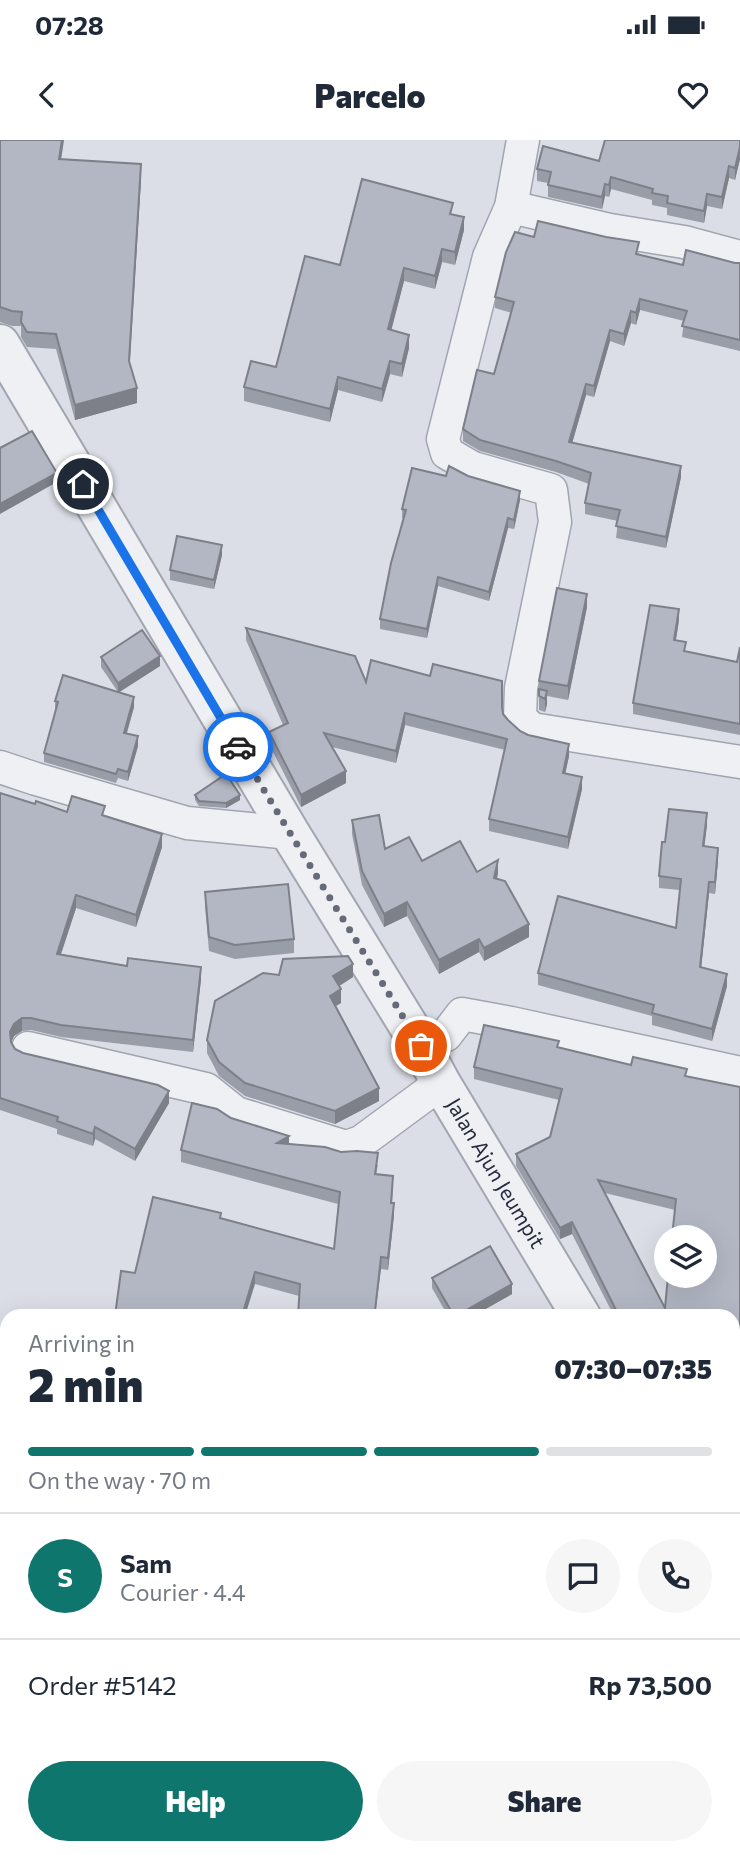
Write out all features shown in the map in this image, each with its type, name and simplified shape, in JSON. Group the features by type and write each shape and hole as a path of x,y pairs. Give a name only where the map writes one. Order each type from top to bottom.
{"street":[{"path":"523,140 511,207 489,257 443,439 447,453 473,468 551,490 555,522 521,688 520,718 532,729 740,762"},
{"path":"511,207 740,257"},
{"name":"Jalan Ajun Jeumpit","path":"0,344 577,1309"},
{"path":"0,767 187,823 290,833"},
{"path":"421,1046 446,1035 462,1014 740,1073"},
{"path":"29,1048 206,1089 236,1113 346,1147 361,1142 441,1083"}],"building":[{"path":"0,140 62,140 59,159 141,164 129,361 137,388 75,405 56,334 27,332 21,322 22,312 0,307"},
{"path":"605,140 740,140 740,147 735,168 729,166 722,197 707,194 704,211 667,203 668,196 652,193 653,189 611,177 609,185 605,184 602,197 548,185 551,172 537,169 543,146 599,161"},
{"path":"362,179 453,203 450,214 464,217 455,252 442,249 435,276 404,268 388,329 409,335 402,364 390,361 382,389 338,377 330,409 244,387 251,361 276,367 305,256 340,265"},
{"path":"538,221 639,242 636,254 683,265 686,250 740,263 740,340 682,326 687,311 640,299 636,313 631,311 624,334 610,330 594,386 586,384 569,442 681,466 666,537 616,526 620,510 585,503 591,473 480,440 463,429 477,370 494,374 514,302 495,297 506,252 515,232 534,237"},
{"path":"32,431 57,473 0,504 0,448"},
{"path":"449,466 468,476 520,491 514,520 508,518 489,592 438,577 427,629 380,619 391,563 406,510 402,509 412,468 446,476"},
{"path":"177,536 222,545 214,580 170,570"},
{"path":"557,588 587,594 568,686 539,681"},
{"path":"650,605 679,609 674,640 686,642 684,651 737,662 740,647 740,724 633,703"},
{"path":"246,628 355,656 366,682 371,660 430,676 433,664 502,681 503,714 508,720 528,735 569,744 563,773 582,777 568,837 489,819 507,739 405,713 396,751 324,733 346,771 301,795 269,732 288,723"},
{"path":"142,630 160,656 118,683 101,657"},
{"path":"63,675 134,697 124,733 138,736 128,772 118,769 116,774 44,753"},
{"path":"539,689 547,691 545,699 539,696"},
{"path":"226,774 240,795 226,803 199,801 195,795"},
{"path":"0,793 35,804 36,801 67,812 72,796 105,806 102,815 162,834 136,915 76,895 57,954 127,966 128,958 201,967 193,1040 61,1025 31,1018 22,1018 14,1024 10,1032 15,1049 23,1053 158,1085 169,1091 135,1149 95,1127 93,1134 57,1121 58,1117 0,1098"},
{"path":"669,809 707,813 703,846 718,848 715,882 709,882 700,967 727,974 712,1029 652,1013 654,1005 538,973 558,896 676,928 681,879 659,876"},
{"path":"379,815 385,849 409,837 422,861 460,841 477,872 498,860 494,878 505,881 529,924 484,948 479,939 439,960 407,902 384,914 362,871 352,820"},
{"path":"288,884 294,939 235,945 209,937 205,892"},
{"path":"348,956 353,964 333,976 341,989 330,996 379,1088 335,1111 245,1083 219,1062 207,1040 215,1001 263,973 279,975 283,959"},
{"path":"484,1025 559,1041 557,1047 631,1065 633,1057 687,1069 685,1076 740,1087 740,1309 616,1309 572,1222 560,1228 516,1154 550,1137 562,1089 474,1067"},
{"path":"192,1103 217,1109 231,1118 289,1136 277,1143 325,1147 341,1152 378,1153 375,1174 393,1176 391,1203 394,1203 388,1258 381,1257 375,1309 298,1309 300,1284 255,1272 244,1309 116,1309 121,1271 135,1273 153,1197 221,1213 220,1218 334,1249 340,1192 181,1150"},
{"path":"490,1246 512,1284 468,1309 450,1309 432,1278"}],"way so far":[{"path":"238,747 421,1046"}],"route":[{"path":"83,484 238,747"}]}
